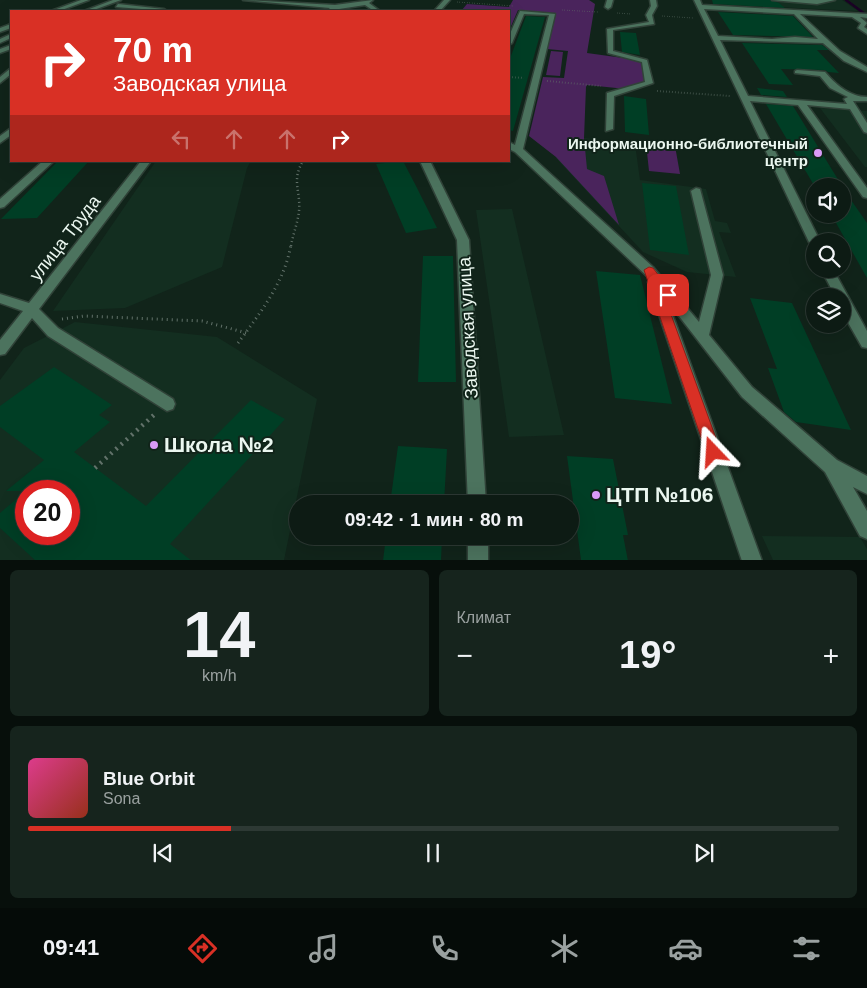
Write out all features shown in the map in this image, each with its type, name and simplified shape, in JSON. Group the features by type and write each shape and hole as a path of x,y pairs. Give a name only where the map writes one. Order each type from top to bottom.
{"street":[{"path":"57,10 86,0"},
{"path":"108,0 158,10"},
{"path":"246,0 335,7 368,1"},
{"path":"608,7 610,0"},
{"path":"609,129 610,95 649,83 645,61 610,52 610,29 652,23 649,15 654,6 653,0"},
{"path":"738,0 744,9"},
{"path":"775,0 817,2 832,0"},
{"path":"91,10 117,3"},
{"path":"106,10 117,3"},
{"path":"699,4 744,9 867,16"},
{"path":"699,4 811,233"},
{"path":"330,10 335,7"},
{"path":"510,41 522,12 552,14 537,80 513,147 649,270 747,392 831,466 867,485"},
{"path":"795,12 850,62 867,70"},
{"path":"853,15 864,23 860,27 867,32"},
{"path":"716,38 825,41"},
{"path":"0,81 10,71"},
{"path":"797,72 822,74 833,86 863,99"},
{"path":"746,98 853,107"},
{"path":"863,99 848,99 867,130"},
{"path":"801,103 867,195"},
{"path":"0,140 10,132"},
{"path":"0,205 48,162"},
{"name":"улица Труда","path":"0,298 32,309 145,162"},
{"name":"Заводская улица","path":"425,162 463,240 477,495"},
{"path":"696,191 717,275 702,337"},
{"path":"649,270 752,560"},
{"path":"0,350 32,309 53,332 167,404"},
{"path":"851,314 867,343"},
{"path":"831,466 867,529"},
{"path":"478,545 478,560"}],"path":[{"path":"614,13 626,14"},
{"path":"670,17 694,18"},
{"path":"510,77 515,77"},
{"path":"537,80 587,85"},
{"path":"682,92 734,96"},
{"path":"238,343 263,310 288,262 293,233 300,210 296,189 297,171 302,162"},
{"path":"43,321 84,316 202,321 247,333"},
{"path":"95,468 167,404"}],"shaded area":[{"path":"513,0 589,0 595,4 587,53 645,61 649,83 626,89 587,85 586,87 584,138 587,169 604,176 619,225 556,157 529,136 543,77 564,78 568,51 547,49 556,14 518,10 510,29 510,10 462,10 467,4 509,7"},
{"path":"744,0 842,0 858,11 759,6"},
{"path":"551,51 563,52 560,76 546,75"},
{"path":"820,108 867,111 867,167 865,167"},
{"path":"559,135 635,144 640,180 706,189 715,221 727,223 731,233 719,232 736,277 687,272 643,252 556,158"},
{"path":"646,143 675,146 680,174 649,171"},
{"path":"155,162 250,162 247,168 222,267 125,308 53,311"},
{"path":"512,209 564,435 509,437 476,210"},
{"name":"Школа №2","path":"75,322 217,337 317,399 297,495 289,495 289,536 284,560 0,560 0,380 24,348"},
{"path":"762,536 860,537 867,549 867,560 773,560"}],"building":[{"path":"712,0 770,0 779,3 785,8 713,4"},
{"path":"718,12 793,16 813,37 733,35"},
{"path":"526,16 545,17 513,131 510,130 510,58"},
{"path":"620,32 636,33 640,55 622,52"},
{"path":"742,43 822,45 829,50 817,50 839,73 825,70 781,69 793,85 769,84"},
{"path":"757,88 783,91 787,97 761,95"},
{"path":"624,96 646,99 649,135 625,132"},
{"path":"766,104 793,106 837,178 810,178"},
{"path":"57,162 88,162 37,218 1,219"},
{"path":"404,162 437,228 406,233 376,164"},
{"path":"642,183 676,186 689,255 650,250"},
{"path":"851,200 867,223 867,278 851,250 851,233 842,233 836,223 851,223"},
{"path":"423,256 453,256 456,382 418,382"},
{"path":"596,271 640,275 672,404 615,398"},
{"path":"750,298 792,303 851,430 796,422 784,412 768,368 777,369"},
{"path":"54,367 112,405 99,415 110,422 74,452 146,506 251,400 285,419 170,544 191,560 35,560 19,545 80,545 80,480 19,480 44,460 0,427 0,406"},
{"path":"398,446 447,449 444,495 391,495"},
{"name":"ЦТП №106","path":"567,456 613,459 628,535 623,535 628,560 581,560 579,545 579,495 572,495"},
{"path":"15,484 15,491 6,491"},
{"path":"15,500 15,542 0,528 0,513"},
{"path":"385,545 442,545 441,560 383,560"}],"waterway":[{"path":"846,0 865,14"}],"place":[{"name":"Информационно-библиотечный центр","path":"818,153"},
{"name":"Школа №2","path":"154,445"},
{"name":"ЦТП №106","path":"596,495"}],"route":[{"path":"668,295 649,270 713,452"}]}
